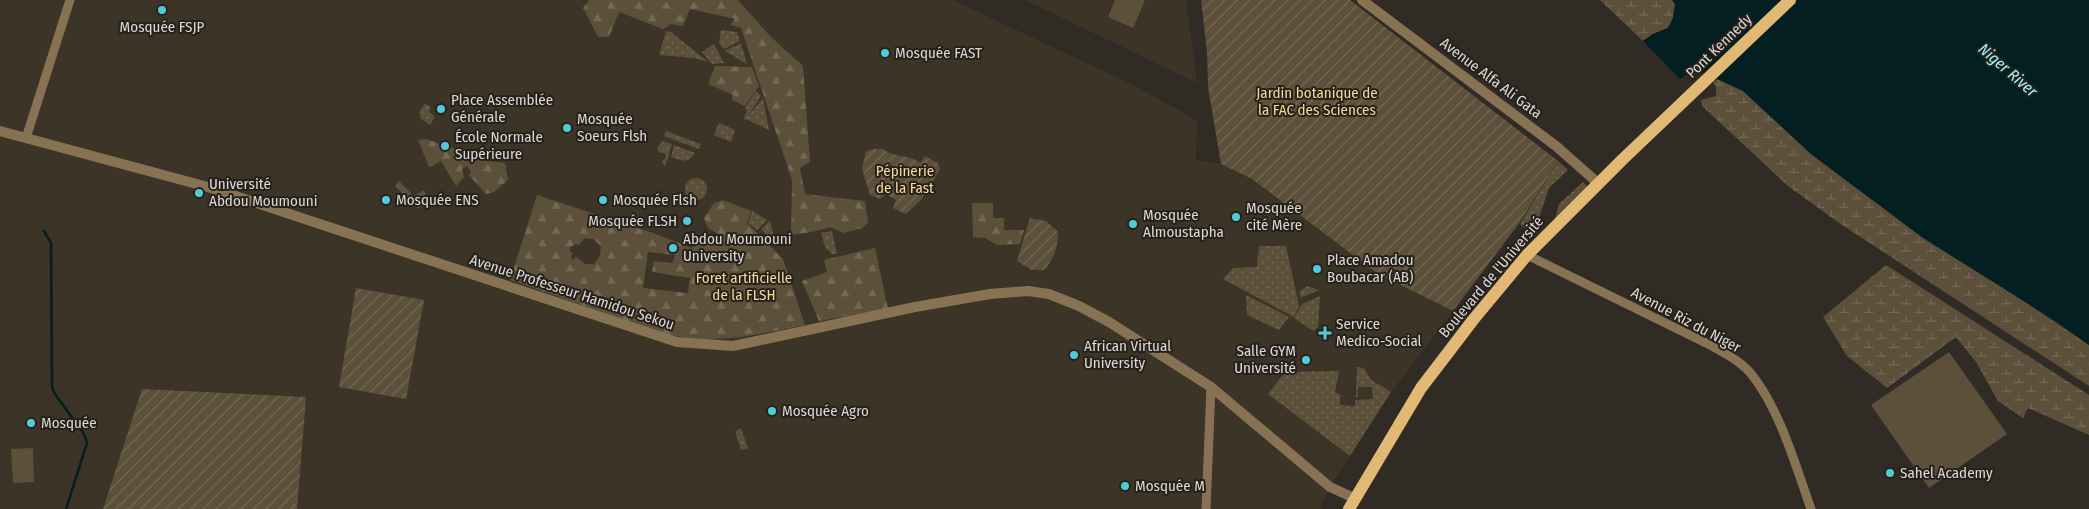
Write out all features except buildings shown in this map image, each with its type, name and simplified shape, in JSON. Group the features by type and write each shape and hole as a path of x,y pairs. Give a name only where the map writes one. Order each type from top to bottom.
{"main road":[{"name":"Pont Kennedy","path":"1692,94 1790,0"},
{"name":"Boulevard de l'Université","path":"1352,504 1421,388 1473,320 1527,255 1692,94"}],"street":[{"path":"26,138 70,0"},
{"name":"Avenue Alfa Ali Gata","path":"1362,0 1556,146 1599,184"},
{"name":"Avenue Professeur Hamidou Sekou","path":"0,131 208,187 387,244 669,341 733,346 915,307 990,294 1028,291 1049,294 1079,306 1109,322 1211,387 1352,504"},
{"name":"Avenue Riz du Niger","path":"1527,255 1712,346 1730,356 1752,374 1775,415 1810,509"},
{"path":"1206,509 1211,387"}],"shaded area":[{"name":"Abdou Moumouni University","path":"0,0 953,0 1129,83 1190,116 1197,122 1196,160 1221,164 1252,179 1403,285 1453,311 1392,391 1330,487 1320,509 0,509"},
{"path":"1025,0 1186,0 1197,83"}],"green space":[{"path":"589,0 738,0 771,37 803,66 810,162 800,168 805,194 865,201 868,223 862,228 843,233 831,227 791,235 792,180 741,28 730,25 735,19 690,9 683,26 671,24 663,29 619,12 609,37 598,37 583,8"},
{"path":"1115,0 1145,0 1133,28 1108,17"},
{"name":"Jardin botanique de la FAC des Sciences","path":"1201,0 1350,0 1558,161 1520,222 1453,311 1377,273 1252,179 1221,164 1208,87 1207,52"},
{"path":"1600,0 1672,0 1675,4 1673,18 1668,28 1653,34 1643,41"},
{"path":"721,30 737,32 740,41 724,49 719,43"},
{"path":"666,31 671,32 708,62 694,58 659,55"},
{"path":"741,43 747,64 725,51"},
{"path":"714,44 724,63 712,64 702,52"},
{"path":"715,66 752,67 759,86 745,106 732,100 733,95 708,84"},
{"path":"1717,79 1743,91 1811,154 1867,196 2089,345 2089,386 1839,223 1788,186 1702,106 1701,100 1716,96 1716,86 1713,83"},
{"path":"756,91 761,96 748,116 763,98 769,130 746,119 743,121 747,110 745,108"},
{"path":"425,104 431,107 429,111 435,117 430,125 421,119 419,112"},
{"path":"719,123 735,130 731,142 714,135"},
{"path":"666,131 701,144 699,149 664,136"},
{"path":"426,139 470,154 472,159 505,163 508,180 494,192 486,194 469,175 471,172 467,166 462,169 464,177 456,186 441,161 429,167 418,140"},
{"path":"662,141 672,144 665,167 662,161 666,158 665,153 659,152 657,149"},
{"path":"674,145 695,153 690,159 678,160 671,157"},
{"name":"Pépinerie de la Fast","path":"883,149 920,163 925,156 938,163 940,169 921,200 906,214 893,208 896,200 886,194 880,199 870,195 862,169 866,151"},
{"path":"1558,161 1568,170 1549,188 1533,236 1520,224"},
{"path":"696,178 704,181 707,189 704,197 696,200 688,197 685,189 688,181"},
{"path":"399,181 412,194 408,198 395,186"},
{"path":"1583,182 1589,188 1555,219 1559,204"},
{"path":"424,190 429,201 418,208 409,199"},
{"name":"Foret artificielle de la FLSH","path":"537,195 653,233 692,248 698,235 717,242 720,235 708,228 704,218 714,203 723,200 751,211 747,223 783,259 805,325 734,338 699,339 681,337 662,333 510,280","holes":["585,238 593,239 601,246 600,256 594,264 585,264 577,257 572,260 573,252 570,252 570,247 574,244 579,245","648,252 675,255 673,263 654,261 652,272 690,278 688,293 643,288"]},
{"path":"972,203 993,203 993,218 1004,218 1004,230 1024,230 1020,244 997,245 985,238 973,237"},
{"path":"752,211 767,220 757,230 748,223"},
{"path":"1030,218 1046,221 1058,232 1055,252 1044,270 1032,270 1017,261"},
{"path":"770,221 776,245 761,229"},
{"path":"832,231 837,254 832,254 825,247 821,233"},
{"path":"1259,246 1286,246 1299,306 1294,317 1223,279 1233,268 1257,267"},
{"path":"875,248 888,309 819,321 802,281 827,272 824,260"},
{"path":"1886,265 2089,395 2089,435 2028,408 2023,418 1998,401 1976,362 1956,337 1887,388 1847,356 1823,317"},
{"path":"1307,286 1319,290 1300,298 1300,291"},
{"path":"356,288 424,300 406,399 339,387"},
{"path":"1246,295 1289,317 1279,330 1247,315"},
{"path":"1320,296 1318,327 1313,331 1294,318 1302,304"},
{"path":"1949,352 2007,434 1929,488 1871,405"},
{"path":"1357,367 1364,368 1371,380 1391,392 1350,456 1268,394 1285,372 1339,371 1335,392 1340,395 1340,405 1355,406 1355,400 1373,399 1372,387 1358,387 1358,397 1356,397"},
{"path":"142,389 306,397 297,509 103,509"},
{"path":"741,428 748,448 741,450 735,431"},
{"path":"33,448 34,482 13,483 11,449"}],"water":[{"name":"Niger River","path":"1672,0 2089,0 2089,345 2057,322 1923,238 1811,154 1743,91 1700,71 1693,70 1680,79 1643,41 1653,34 1668,28 1673,18 1675,4"}],"waterway":[{"path":"44,231 51,243 52,387 84,434 87,443 66,509"}],"place":[{"name":"Mosquée FSJP","path":"162,10"},
{"name":"Mosquée FAST","path":"885,53"},
{"name":"Place Assemblée Générale","path":"441,109"},
{"name":"Mosquée Soeurs Flsh","path":"567,128"},
{"name":"École Normale Supérieure","path":"445,146"},
{"name":"Université Abdou Moumouni","path":"199,193"},
{"name":"Mosquée ENS","path":"386,200"},
{"name":"Mosquée Flsh","path":"603,200"},
{"name":"Mosquée cité Mère","path":"1236,217"},
{"name":"Mosquée FLSH","path":"687,221"},
{"name":"Mosquée Almoustapha","path":"1133,224"},
{"name":"Abdou Moumouni University","path":"673,248"},
{"name":"Place Amadou Boubacar (AB)","path":"1317,269"},
{"name":"Service Medico-Social","path":"1325,333"},
{"name":"African Virtual University","path":"1074,355"},
{"name":"Salle GYM Université","path":"1306,360"},
{"name":"Mosquée Agro","path":"772,411"},
{"name":"Mosquée","path":"31,423"},
{"name":"Sahel Academy","path":"1890,473"},
{"name":"Mosquée M","path":"1125,486"}]}
